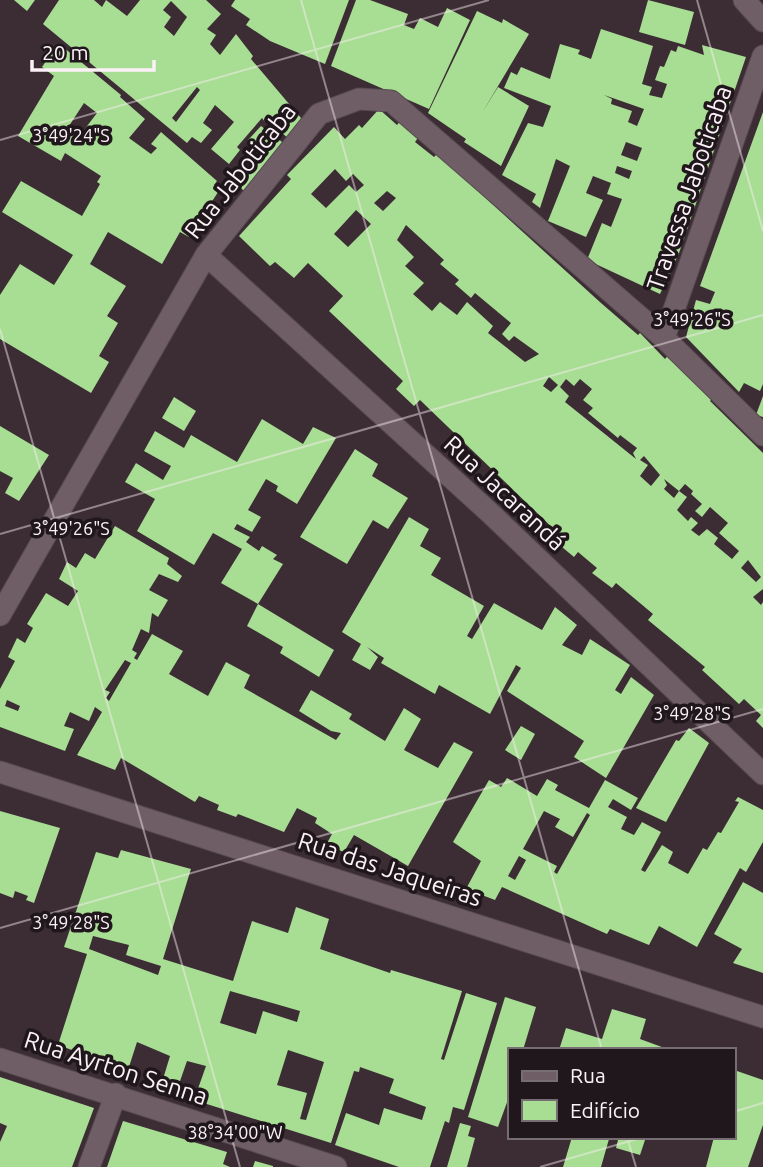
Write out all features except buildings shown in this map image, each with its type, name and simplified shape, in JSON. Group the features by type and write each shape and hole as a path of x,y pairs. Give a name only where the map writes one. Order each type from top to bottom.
{"street":[{"name":"Travessa Jaboticaba","path":"664,338 763,56"},
{"name":"Rua Jaboticaba","path":"0,615 206,255 319,114 359,99 391,101 664,338 763,435"},
{"name":"Rua Jacarandá","path":"206,255 489,512 763,774"},
{"name":"Rua das Jaqueiras","path":"0,772 763,1017"},
{"name":"Rua Ayrton Senna","path":"0,1059 116,1094 336,1167"},
{"path":"89,1167 116,1094"}]}
